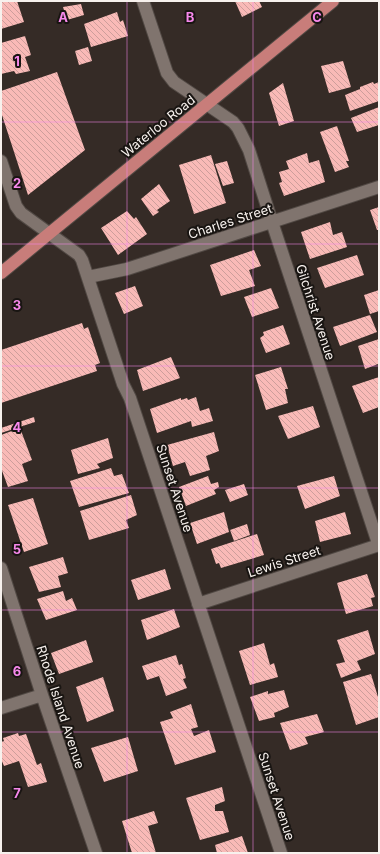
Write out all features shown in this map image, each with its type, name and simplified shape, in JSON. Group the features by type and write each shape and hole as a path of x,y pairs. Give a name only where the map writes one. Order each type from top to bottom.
{"main road":[{"name":"Waterloo Road","path":"1,274 327,3"}],"street":[{"name":"Gilchrist Avenue","path":"143,1 167,73 174,82 233,122 238,128 249,150 379,544"},
{"name":"Sunset Avenue","path":"1,161 16,206 21,213 79,255 82,260 123,384 130,398 281,853"},
{"name":"Charles Street","path":"88,277 127,269 379,187"},
{"name":"Lewis Street","path":"198,604 379,544"},
{"name":"Rhode Island Avenue","path":"1,568 42,695 96,853"},
{"path":"1,708 42,695"}],"building":[{"path":"1,1 17,1 24,22 1,29"},
{"path":"235,1 259,1 262,7 242,17"},
{"path":"81,4 84,15 67,20 63,7"},
{"path":"117,12 120,22 123,20 128,36 91,47 84,24"},
{"path":"25,36 31,55 25,57 30,71 16,74 14,71 1,74 1,43"},
{"path":"88,47 92,61 79,65 75,51"},
{"path":"343,61 351,87 329,93 321,66"},
{"path":"57,72 85,150 28,195 1,112 1,91"},
{"path":"373,82 374,84 379,82 379,101 350,111 345,95"},
{"path":"283,83 294,121 279,126 269,93"},
{"path":"379,107 379,125 357,132 351,118"},
{"path":"337,126 349,161 346,161 349,167 335,172 320,132"},
{"path":"307,153 309,163 319,160 325,182 284,196 279,183 282,182 279,172 289,169 286,161"},
{"path":"211,155 226,203 194,214 179,165"},
{"path":"227,161 234,183 223,186 215,164"},
{"path":"159,184 170,201 157,210 159,212 153,216 141,199"},
{"path":"379,207 379,230 377,230 370,210"},
{"path":"127,211 134,219 136,217 147,234 118,255 101,228"},
{"path":"330,222 333,235 342,232 347,247 310,259 301,232"},
{"path":"254,250 261,266 249,270 255,286 221,296 210,265"},
{"path":"357,255 364,275 325,288 317,268"},
{"path":"135,286 143,306 124,314 115,293"},
{"path":"271,288 279,308 252,317 244,297"},
{"path":"379,290 379,311 370,314 364,295"},
{"path":"370,315 377,332 340,346 333,327"},
{"path":"82,323 84,329 88,327 100,363 95,365 97,371 1,403 1,350"},
{"path":"283,325 290,344 266,353 260,338 264,335 263,332"},
{"path":"379,339 379,368 378,364 365,369 358,346"},
{"path":"171,357 180,378 143,391 137,370"},
{"path":"281,367 288,389 285,389 288,403 266,410 255,375"},
{"path":"379,377 379,407 363,413 352,386"},
{"path":"196,397 200,411 209,408 213,421 192,427 191,421 157,433 150,409 181,398 181,400 187,398 188,400"},
{"path":"313,406 320,427 288,439 278,416"},
{"path":"34,417 35,422 1,433 1,428"},
{"path":"20,428 32,460 22,464 28,481 8,487 1,468 1,435"},
{"path":"214,432 219,451 206,456 210,470 190,476 185,462 173,466 167,445"},
{"path":"108,438 113,458 97,464 100,468 78,474 71,450"},
{"path":"111,468 114,476 122,474 129,493 79,507 70,481"},
{"path":"208,476 211,484 218,482 219,487 214,490 216,494 186,506 179,487"},
{"path":"334,476 340,496 305,509 297,486"},
{"path":"244,484 248,495 230,502 225,490"},
{"path":"131,495 137,515 126,520 129,528 89,540 80,511"},
{"path":"33,498 48,544 24,552 8,505"},
{"path":"224,512 229,532 197,544 190,523"},
{"path":"345,512 351,534 320,542 315,521"},
{"path":"247,524 250,535 234,541 230,530"},
{"path":"257,534 264,555 221,568 219,563 216,564 211,549"},
{"path":"63,557 68,573 58,576 61,587 39,592 29,567"},
{"path":"165,569 171,589 138,600 131,580"},
{"path":"367,574 375,597 371,598 373,606 346,614 337,583"},
{"path":"63,591 66,601 72,598 77,610 46,620 37,599"},
{"path":"174,609 180,627 147,640 141,620"},
{"path":"368,630 375,654 357,661 361,670 341,678 336,664 345,662 337,640"},
{"path":"86,640 93,662 59,674 51,653"},
{"path":"264,643 270,665 274,663 278,677 250,685 239,651"},
{"path":"176,655 179,665 182,664 186,678 183,679 187,688 166,696 159,676 147,680 142,666"},
{"path":"371,674 378,697 379,696 379,717 356,725 343,682"},
{"path":"103,677 114,711 87,722 76,687"},
{"path":"284,690 289,707 274,713 275,717 259,721 250,697 268,691 268,694"},
{"path":"191,704 198,727 191,729 194,736 209,730 216,752 175,765 160,722 173,718 170,712"},
{"path":"317,714 324,732 305,737 308,744 290,750 280,723"},
{"path":"18,733 19,736 26,734 37,765 41,763 47,782 28,787 19,761 4,766 1,759 1,742 4,741 3,738"},
{"path":"128,737 138,771 104,782 91,748"},
{"path":"222,787 225,801 215,805 215,811 223,811 229,832 200,840 186,798"},
{"path":"154,811 158,823 148,826 156,853 132,853 122,821"},
{"path":"242,836 248,853 217,853 215,845"}]}
